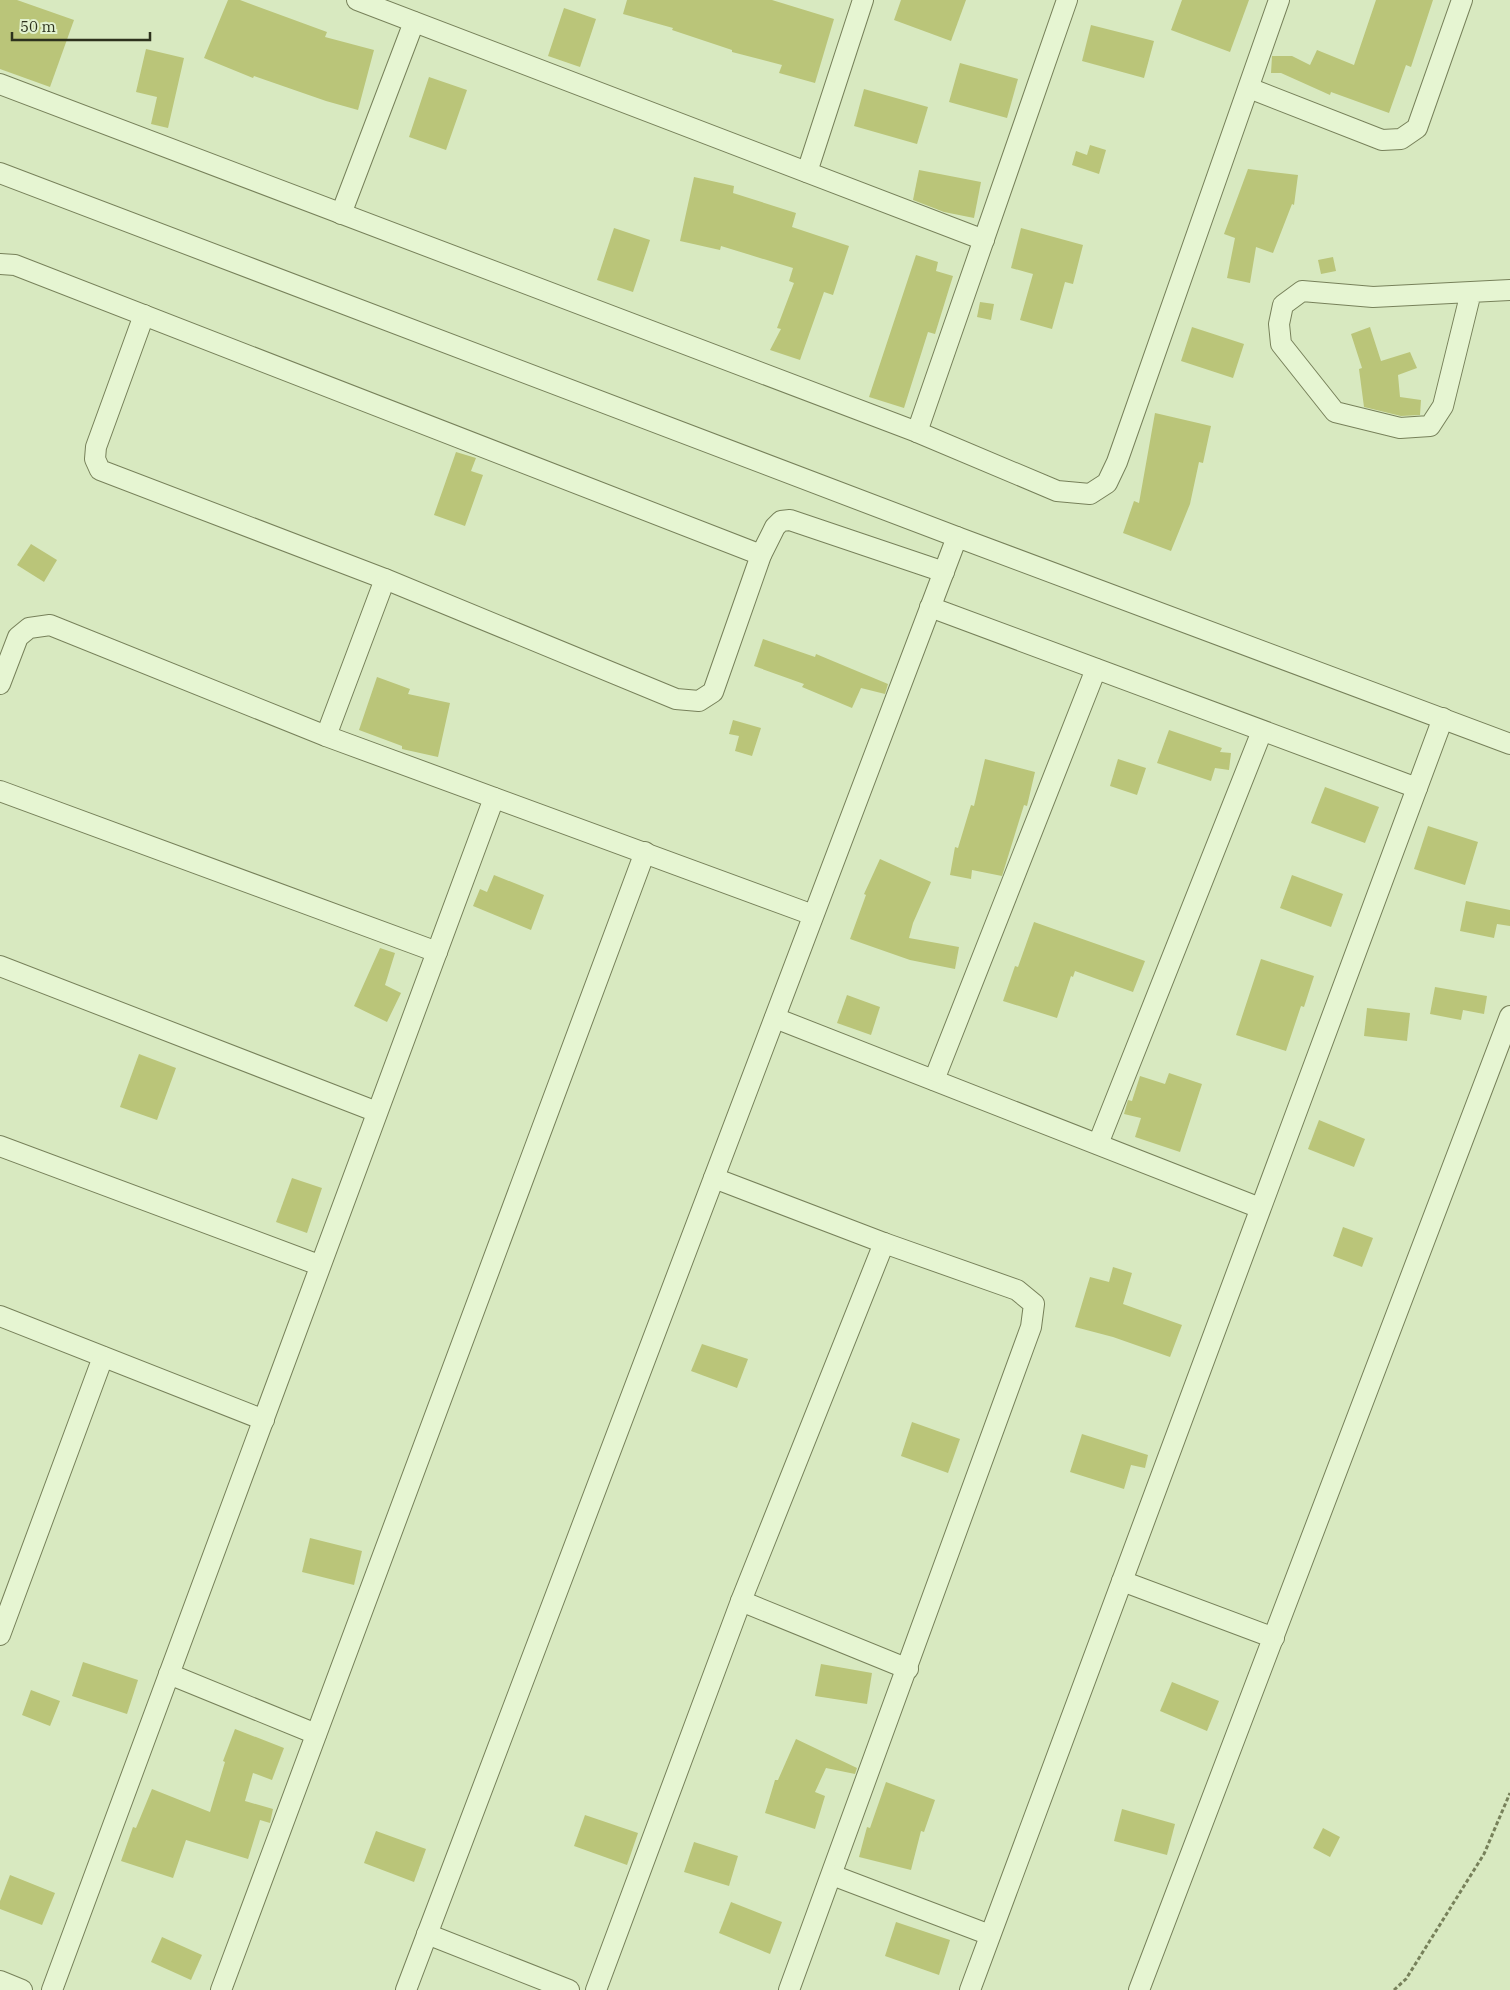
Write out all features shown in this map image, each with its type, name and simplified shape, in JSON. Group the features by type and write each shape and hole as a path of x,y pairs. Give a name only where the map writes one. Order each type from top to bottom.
{"street":[{"path":"357,0 984,240"},
{"path":"807,172 863,0"},
{"path":"917,432 1067,0"},
{"path":"0,84 917,432 1057,492 1090,494 1107,483 1117,462 1279,0"},
{"path":"1249,88 1382,140 1401,139 1418,128 1462,0"},
{"path":"341,214 414,22"},
{"path":"0,173 957,537 1510,744"},
{"path":"0,264 15,265 762,555"},
{"path":"1471,292 1443,406 1430,426 1400,428 1335,412 1281,344 1279,324 1283,305 1302,291 1373,297 1510,290"},
{"path":"144,315 96,446 95,459 100,470 385,579 676,700 699,701 713,692 762,555 775,527 781,521 790,520 944,572"},
{"path":"406,1990 957,537"},
{"path":"326,736 385,579"},
{"path":"930,607 1416,788"},
{"path":"0,684 18,637 29,628 50,625 326,736 814,915"},
{"path":"934,1080 1096,669"},
{"path":"970,1990 1443,718"},
{"path":"1098,1144 1262,731"},
{"path":"0,791 437,952"},
{"path":"52,1990 264,1420 319,1265 494,798"},
{"path":"221,1990 645,852"},
{"path":"0,966 377,1112"},
{"path":"1139,1990 1510,1016"},
{"path":"775,1018 1260,1208"},
{"path":"0,1146 319,1265"},
{"path":"714,1178 884,1243 1017,1290 1034,1304 1031,1327 790,1990"},
{"path":"596,1990 740,1601 884,1243"},
{"path":"0,1316 264,1420"},
{"path":"0,1635 103,1357"},
{"path":"1122,1581 1274,1638"},
{"path":"740,1601 908,1669"},
{"path":"169,1674 316,1734"},
{"path":"832,1875 990,1935"},
{"path":"427,1934 569,1990"},
{"path":"0,1981 22,1990"}],"path":[{"path":"1394,1990 1406,1980 1484,1854 1510,1792"}],"building":[{"path":"0,0 17,0 74,20 50,87 0,69"},
{"path":"228,0 240,0 327,32 325,37 374,50 358,110 254,76 253,78 204,58"},
{"path":"627,0 772,0 834,19 815,83 779,73 782,65 732,52 732,50 672,30 673,28 623,14"},
{"path":"901,0 966,0 951,41 894,20"},
{"path":"1182,0 1249,0 1230,52 1171,30"},
{"path":"1376,0 1433,0 1411,67 1406,65 1389,113 1331,92 1330,95 1281,73 1271,73 1272,56 1292,56 1310,65 1317,50 1354,65"},
{"path":"564,8 596,19 580,67 548,56"},
{"path":"1091,25 1154,41 1144,78 1082,61"},
{"path":"146,49 184,58 168,128 151,124 157,97 136,92"},
{"path":"960,63 1018,79 1007,118 949,102"},
{"path":"429,77 467,90 446,150 409,137"},
{"path":"864,89 928,107 917,144 854,126"},
{"path":"1090,145 1106,150 1099,174 1072,165 1076,151 1087,155"},
{"path":"1248,169 1298,175 1294,205 1292,204 1273,253 1256,247 1250,283 1227,278 1235,238 1224,234"},
{"path":"919,170 981,182 974,218 944,212 913,200"},
{"path":"694,177 734,186 733,193 796,213 792,227 849,246 833,295 824,292 800,360 770,350 781,329 777,328 794,283 789,281 793,268 721,246 720,250 680,241"},
{"path":"614,228 650,240 633,292 597,280"},
{"path":"1021,228 1083,245 1073,284 1065,282 1052,329 1020,320 1033,274 1011,268"},
{"path":"916,255 938,262 936,271 953,276 935,334 928,332 904,408 869,397"},
{"path":"1333,257 1336,271 1321,274 1318,260"},
{"path":"980,302 994,304 991,320 977,317"},
{"path":"1192,327 1244,344 1233,378 1181,361"},
{"path":"1370,327 1381,361 1410,352 1417,368 1398,375 1400,397 1421,400 1420,415 1401,416 1364,407 1359,369 1362,368 1351,334"},
{"path":"1155,413 1211,426 1203,463 1199,462 1190,504 1171,551 1123,533 1134,501 1139,503"},
{"path":"456,452 476,458 471,471 483,475 465,526 434,515"},
{"path":"31,544 57,560 44,582 17,565"},
{"path":"763,639 815,657 816,654 888,684 885,694 861,688 852,708 802,687 804,684 754,666"},
{"path":"377,677 410,689 408,694 450,703 438,757 402,749 402,746 359,730"},
{"path":"733,720 761,728 752,756 735,751 739,736 729,734"},
{"path":"1169,730 1222,748 1220,752 1231,753 1229,770 1215,768 1211,781 1157,763"},
{"path":"985,759 1035,772 1027,806 1024,805 1002,876 972,870 971,879 950,875 955,847 958,848 971,805 974,806"},
{"path":"1118,759 1146,768 1137,795 1110,786"},
{"path":"1325,787 1379,807 1365,843 1311,823"},
{"path":"1428,826 1478,842 1465,885 1414,869"},
{"path":"880,859 931,882 913,923 909,938 959,947 955,969 910,960 850,939 866,895 864,894"},
{"path":"494,875 544,895 531,930 473,906 480,889 487,892"},
{"path":"1292,875 1343,894 1331,927 1280,908"},
{"path":"1466,901 1510,910 1510,926 1497,924 1494,938 1460,931"},
{"path":"1034,922 1145,961 1133,992 1075,971 1073,977 1071,976 1057,1018 1003,1001 1015,966 1018,967"},
{"path":"380,948 395,953 385,985 401,993 387,1022 354,1006"},
{"path":"1261,959 1314,976 1304,1007 1301,1006 1286,1051 1236,1035"},
{"path":"1435,987 1487,996 1484,1014 1463,1010 1461,1020 1430,1014"},
{"path":"847,995 880,1007 871,1035 837,1023"},
{"path":"1367,1008 1410,1013 1407,1041 1364,1036"},
{"path":"139,1054 176,1068 157,1120 120,1107"},
{"path":"1169,1073 1202,1084 1180,1152 1135,1137 1141,1118 1124,1114 1128,1100 1132,1101 1140,1076 1165,1084"},
{"path":"1319,1120 1365,1139 1354,1167 1308,1149"},
{"path":"292,1178 322,1188 307,1233 276,1222"},
{"path":"1343,1227 1373,1238 1362,1267 1333,1256"},
{"path":"1113,1267 1132,1273 1123,1304 1182,1325 1170,1357 1113,1337 1075,1327 1090,1277 1109,1282"},
{"path":"702,1344 748,1359 737,1388 691,1371"},
{"path":"912,1422 960,1439 948,1473 901,1456"},
{"path":"1082,1434 1148,1455 1145,1468 1131,1465 1124,1489 1070,1472"},
{"path":"310,1538 362,1551 354,1585 302,1572"},
{"path":"83,1662 138,1680 127,1714 72,1696"},
{"path":"821,1664 872,1673 867,1704 815,1696"},
{"path":"1172,1682 1219,1701 1207,1731 1160,1711"},
{"path":"31,1690 60,1701 50,1726 22,1715"},
{"path":"235,1729 284,1748 272,1780 253,1773 245,1801 273,1809 270,1823 260,1820 248,1859 186,1840 173,1878 121,1861 133,1827 136,1828 152,1789 210,1812 225,1762 223,1761"},
{"path":"796,1739 857,1768 855,1774 826,1768 815,1792 825,1796 815,1829 765,1813 775,1780 778,1780"},
{"path":"886,1782 935,1800 924,1832 921,1831 911,1870 859,1857 867,1827 870,1828"},
{"path":"1122,1809 1175,1824 1167,1855 1114,1841"},
{"path":"585,1815 638,1833 627,1865 574,1846"},
{"path":"1323,1828 1340,1837 1330,1857 1313,1848"},
{"path":"376,1831 426,1849 414,1882 364,1863"},
{"path":"694,1842 738,1856 729,1886 684,1872"},
{"path":"10,1875 55,1893 42,1925 0,1909 0,1901"},
{"path":"731,1902 782,1922 770,1954 719,1933"},
{"path":"896,1922 950,1940 939,1975 885,1956"},
{"path":"162,1937 202,1955 191,1980 151,1962"}]}
